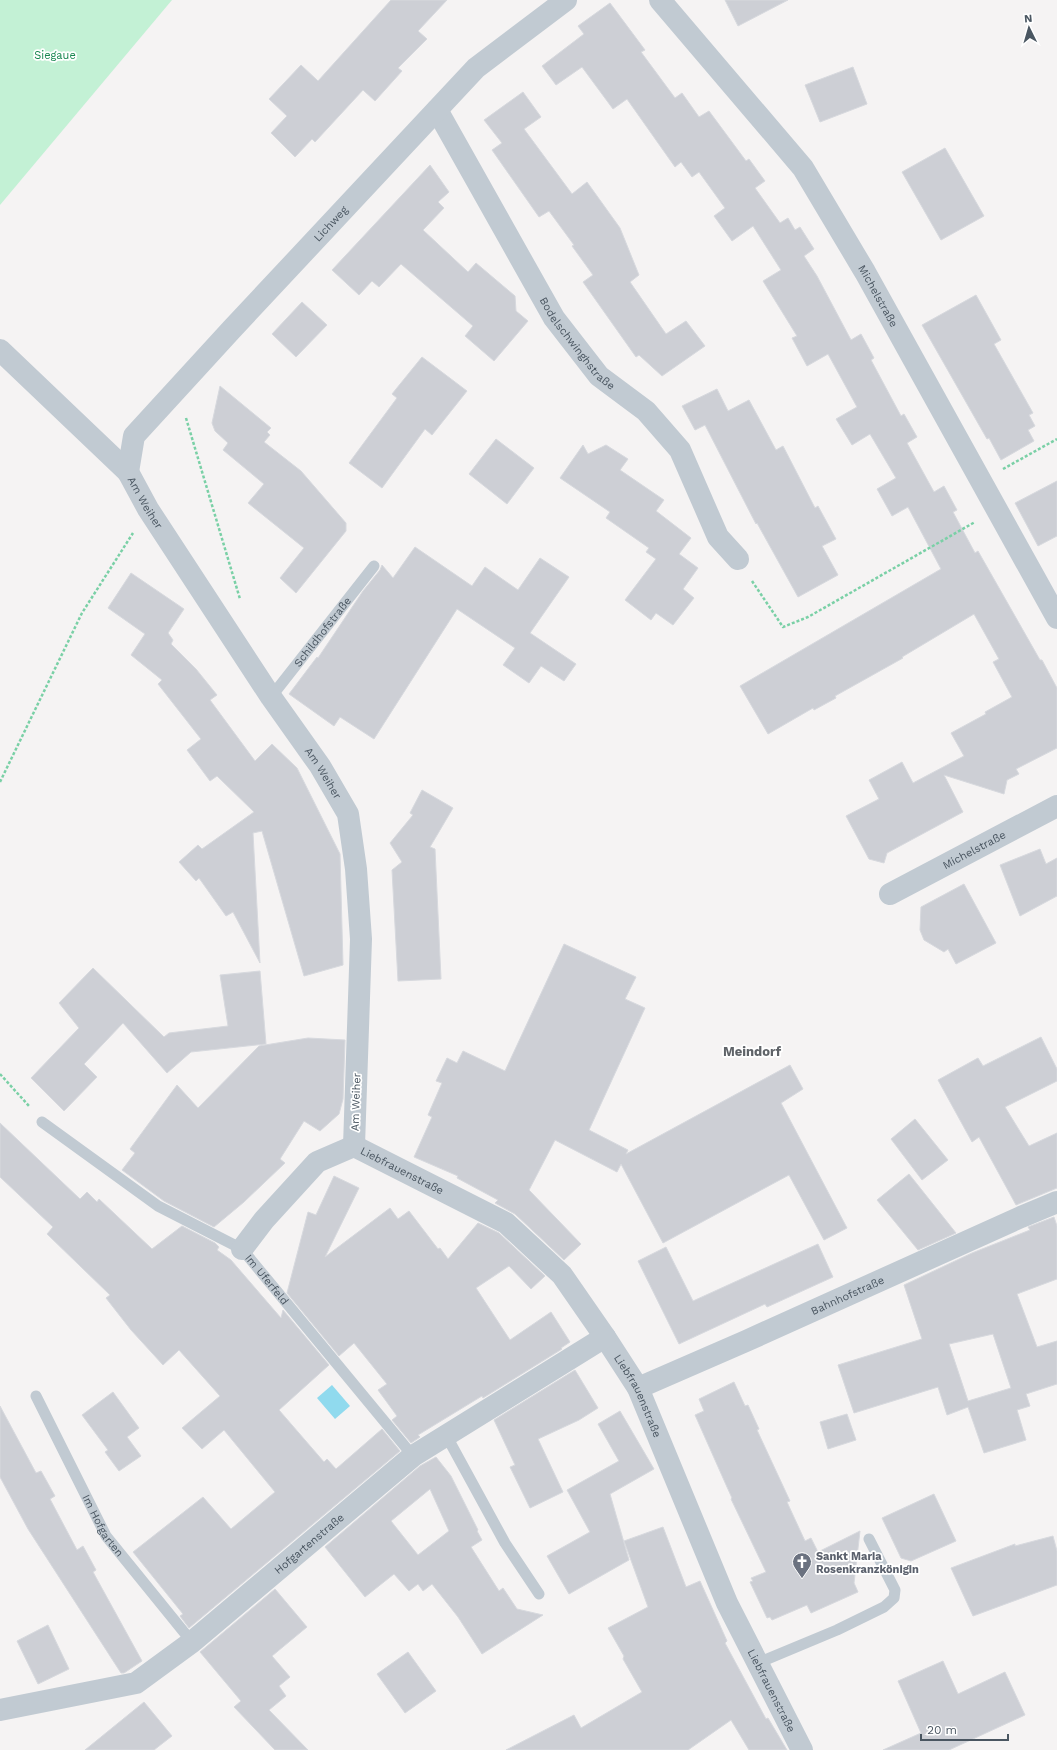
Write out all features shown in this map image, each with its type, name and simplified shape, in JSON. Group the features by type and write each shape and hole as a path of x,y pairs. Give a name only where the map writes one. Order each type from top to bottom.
{"street":[{"name":"Lichweg","path":"128,472 134,436 177,389 476,68 566,0"},
{"name":"Michelstraße","path":"660,0 803,168 865,272 1057,618"},
{"name":"Bodelschwinghstraße","path":"437,110 554,318 599,376 646,411 680,450 718,537 738,559"},
{"name":"Am Weiher","path":"0,350 128,472 148,509 271,697 320,766 348,814 356,869 361,938 354,1146 317,1162 264,1220 242,1249"},
{"name":"Michelstraße","path":"890,894 1057,806"},
{"name":"Liebfrauenstraße","path":"354,1146 506,1223 562,1275 638,1388 727,1603 802,1750"},
{"name":"Bahnhofstraße","path":"638,1388 754,1338 1057,1202"},
{"name":"Hofgartenstraße","path":"0,1710 136,1684 192,1642 413,1456 605,1337"}],"lane":[{"name":"Schildhofstraße","path":"271,697 374,566"},
{"name":"Im Uferfeld","path":"42,1122 158,1206 242,1249 413,1456"},
{"name":"Im Hofgarten","path":"36,1396 106,1536 192,1642"},
{"path":"446,1435 505,1543 539,1594"},
{"path":"758,1664 859,1620 884,1607 894,1598 895,1590 869,1539"}],"path":[{"path":"177,389 242,603"},
{"path":"982,481 1057,439"},
{"path":"0,782 82,613 148,509"},
{"path":"738,559 783,627 808,617 996,510"},
{"path":"0,1074 42,1122"}],"green space":[{"name":"Siegaue","path":"0,0 172,0 0,205"}],"water":[{"path":"332,1385 350,1406 335,1419 317,1398"}],"building":[{"path":"391,0 447,0 418,31 427,39 398,68 402,71 375,101 363,90 315,142 312,139 295,157 271,133 287,116 269,99 301,65 318,81"},
{"path":"725,0 788,0 738,26"},
{"path":"610,3 645,50 641,52 675,98 682,93 699,117 709,111 746,161 749,159 765,181 755,188 780,223 788,218 795,230 800,227 814,249 804,256 817,276 851,340 861,334 874,358 871,360 901,416 904,414 917,437 907,443 934,492 944,486 957,510 953,512 975,553 978,551 1057,688 1057,748 1016,769 1019,774 1007,780 1004,794 944,775 963,812 887,853 884,863 869,859 846,816 879,799 869,780 902,762 913,783 964,756 951,733 986,714 985,712 1012,697 993,662 999,659 974,614 902,657 903,658 835,696 836,698 814,710 813,708 768,734 740,686 941,569 908,507 892,516 877,489 896,478 870,434 852,445 836,419 857,407 828,354 807,366 792,338 797,336 763,281 781,270 753,226 732,241 714,216 725,208 699,172 692,177 681,162 675,167 627,99 613,109 582,67 556,85 542,66 584,34 578,26"},
{"path":"853,67 867,104 820,122 805,85"},
{"path":"523,92 541,117 524,129 572,194 587,182 620,228 639,275 630,282 666,334 686,321 705,346 662,376 639,355 636,357 583,282 593,275 572,246 574,245 549,211 539,217 492,150 502,143 484,120"},
{"path":"945,148 984,216 941,240 902,172"},
{"path":"430,165 449,192 438,202 444,208 423,230 468,272 476,263 515,296 516,311 528,321 494,361 465,336 473,326 401,264 379,287 372,281 359,295 332,270"},
{"path":"976,295 1001,340 994,344 1033,413 1029,415 1035,426 1028,430 1034,441 1001,460 989,438 987,439 922,325"},
{"path":"302,302 327,325 296,357 272,334"},
{"path":"422,357 467,391 432,435 425,429 382,488 349,463 397,398 392,394"},
{"path":"220,386 271,428 267,432 270,435 264,442 301,471 346,523 346,531 296,593 280,578 304,548 248,503 264,484 223,450 228,443 215,431 212,423"},
{"path":"717,389 728,411 749,400 776,450 783,446 815,508 818,506 836,539 822,546 838,575 798,597 757,523 756,524 705,425 695,430 682,406"},
{"path":"496,439 534,468 507,504 469,474"},
{"path":"583,445 588,454 606,445 628,459 620,470 664,500 656,511 691,538 679,554 698,568 683,589 694,598 673,625 656,613 651,620 625,600 656,559 646,552 649,548 606,518 610,512 560,478"},
{"path":"1057,481 1057,536 1038,546 1015,503"},
{"path":"415,547 472,586 485,567 518,590 540,558 569,577 530,633 576,664 564,681 541,666 529,683 503,665 515,648 457,609 374,739 340,717 334,726 289,694 317,657 318,658 382,565 393,578"},
{"path":"131,573 184,609 168,633 173,640 171,644 196,669 217,695 210,700 255,761 272,744 297,768 340,854 343,965 304,976 262,831 253,833 260,963 233,912 226,916 199,878 196,881 179,862 198,845 202,849 254,812 217,776 210,781 187,750 201,739 158,684 162,680 131,655 145,634 108,608"},
{"path":"422,790 453,808 430,847 435,849 441,979 398,981 392,870 402,862 390,843 413,815 410,813"},
{"path":"1040,849 1046,864 1057,858 1057,896 1020,916 1000,865"},
{"path":"964,884 996,943 956,964 948,949 944,952 924,940 920,930 921,907"},
{"path":"564,944 636,977 625,999 645,1008 589,1130 628,1150 626,1154 790,1065 803,1089 781,1103 847,1228 824,1240 789,1175 663,1243 621,1164 617,1172 555,1140 529,1190 581,1244 564,1260 515,1214 495,1203 498,1200 457,1178 458,1176 414,1157 432,1117 428,1115 442,1083 436,1081 447,1058 457,1063 463,1051 505,1071"},
{"path":"93,968 164,1037 169,1033 228,1026 220,975 260,971 266,1044 191,1052 167,1073 123,1023 84,1064 97,1077 64,1111 31,1078 79,1028 59,1003"},
{"path":"1041,1037 1057,1069 1057,1081 1005,1107 1029,1146 1057,1133 1057,1188 1016,1205 979,1137 972,1142 938,1080 978,1058 983,1066"},
{"path":"308,1038 345,1040 343,1099 339,1114 320,1131 304,1121 280,1159 285,1163 244,1202 214,1227 164,1201 122,1170 135,1153 130,1149 177,1085 198,1108 259,1046"},
{"path":"915,1119 948,1160 922,1180 891,1139"},
{"path":"0,1123 80,1199 87,1192 97,1202 99,1199 152,1249 182,1226 215,1243 219,1247 217,1250 231,1260 281,1318 283,1310 329,1365 279,1410 324,1462 327,1459 336,1469 382,1429 400,1451 189,1628 180,1616 183,1614 133,1552 203,1497 231,1529 275,1492 224,1430 202,1449 182,1428 220,1396 179,1350 163,1365 131,1330 106,1298 110,1295 47,1234 53,1227 0,1177"},
{"path":"909,1174 956,1233 918,1250 877,1200"},
{"path":"334,1176 359,1188 325,1257 390,1208 398,1219 409,1211 438,1249 440,1248 448,1259 478,1223 499,1233 545,1276 531,1289 509,1266 476,1288 510,1340 551,1312 570,1342 561,1348 562,1349 483,1398 482,1396 418,1435 420,1437 411,1443 392,1420 397,1416 378,1390 387,1384 354,1343 339,1356 287,1293 308,1212 316,1215"},
{"path":"1054,1217 1057,1226 1057,1279 1017,1294 1037,1347 1057,1341 1057,1384 1026,1394 1030,1406 1017,1410 1026,1440 984,1453 968,1407 947,1415 938,1387 854,1413 838,1365 922,1339 904,1285 972,1253 1030,1230 1028,1227","holes":["993,1334 1011,1388 968,1401 949,1344"]},
{"path":"818,1244 833,1277 767,1307 765,1304 679,1344 638,1261 666,1247 693,1301"},
{"path":"575,1370 598,1408 579,1420 538,1439 563,1492 530,1508 510,1467 515,1465 494,1420"},
{"path":"734,1382 745,1406 748,1405 759,1429 757,1430 790,1501 787,1502 805,1541 811,1538 818,1552 860,1531 854,1583 858,1592 811,1613 807,1605 772,1620 770,1617 767,1618 750,1582 753,1581 751,1578 766,1572 731,1499 732,1498 695,1415 704,1411 699,1399"},
{"path":"113,1392 139,1428 127,1437 141,1456 119,1471 105,1452 108,1450 82,1415"},
{"path":"0,1406 36,1473 41,1471 55,1496 50,1499 77,1550 83,1546 96,1570 93,1572 142,1661 124,1673 121,1673 28,1529 0,1477"},
{"path":"620,1411 654,1469 610,1494 629,1560 569,1594 547,1556 590,1532 567,1490 619,1461 598,1424"},
{"path":"847,1414 856,1440 828,1449 820,1422"},
{"path":"436,1457 451,1476 482,1540 471,1547 499,1591 503,1588 517,1609 543,1615 482,1654 458,1617 432,1584 423,1591 418,1584 409,1591 394,1574 365,1597 325,1547 420,1466","holes":["430,1489 449,1531 418,1555 391,1521"]},
{"path":"934,1494 956,1541 911,1561 901,1558 882,1518"},
{"path":"663,1527 686,1587 700,1581 727,1641 725,1643 766,1719 768,1718 787,1750 749,1750 731,1720 688,1750 506,1750 574,1715 581,1728 642,1692 623,1659 624,1656 608,1628 648,1607 624,1541"},
{"path":"1053,1536 1057,1551 1057,1585 973,1616 951,1568 1015,1544 1015,1546"},
{"path":"275,1589 307,1627 272,1656 290,1677 279,1686 286,1696 269,1710 308,1750 275,1750 234,1707 241,1701 200,1652"},
{"path":"48,1625 69,1669 38,1684 17,1641"},
{"path":"408,1652 436,1691 405,1713 377,1674"},
{"path":"943,1661 958,1694 1005,1672 1025,1715 949,1750 883,1750 921,1733 898,1681"},
{"path":"144,1702 172,1736 154,1750 85,1750"}],"place":[{"name":"Sankt Maria Rosenkranzkönigin","path":"802,1579"}],"district":[{"name":"Meindorf","path":"752,1051"}]}
